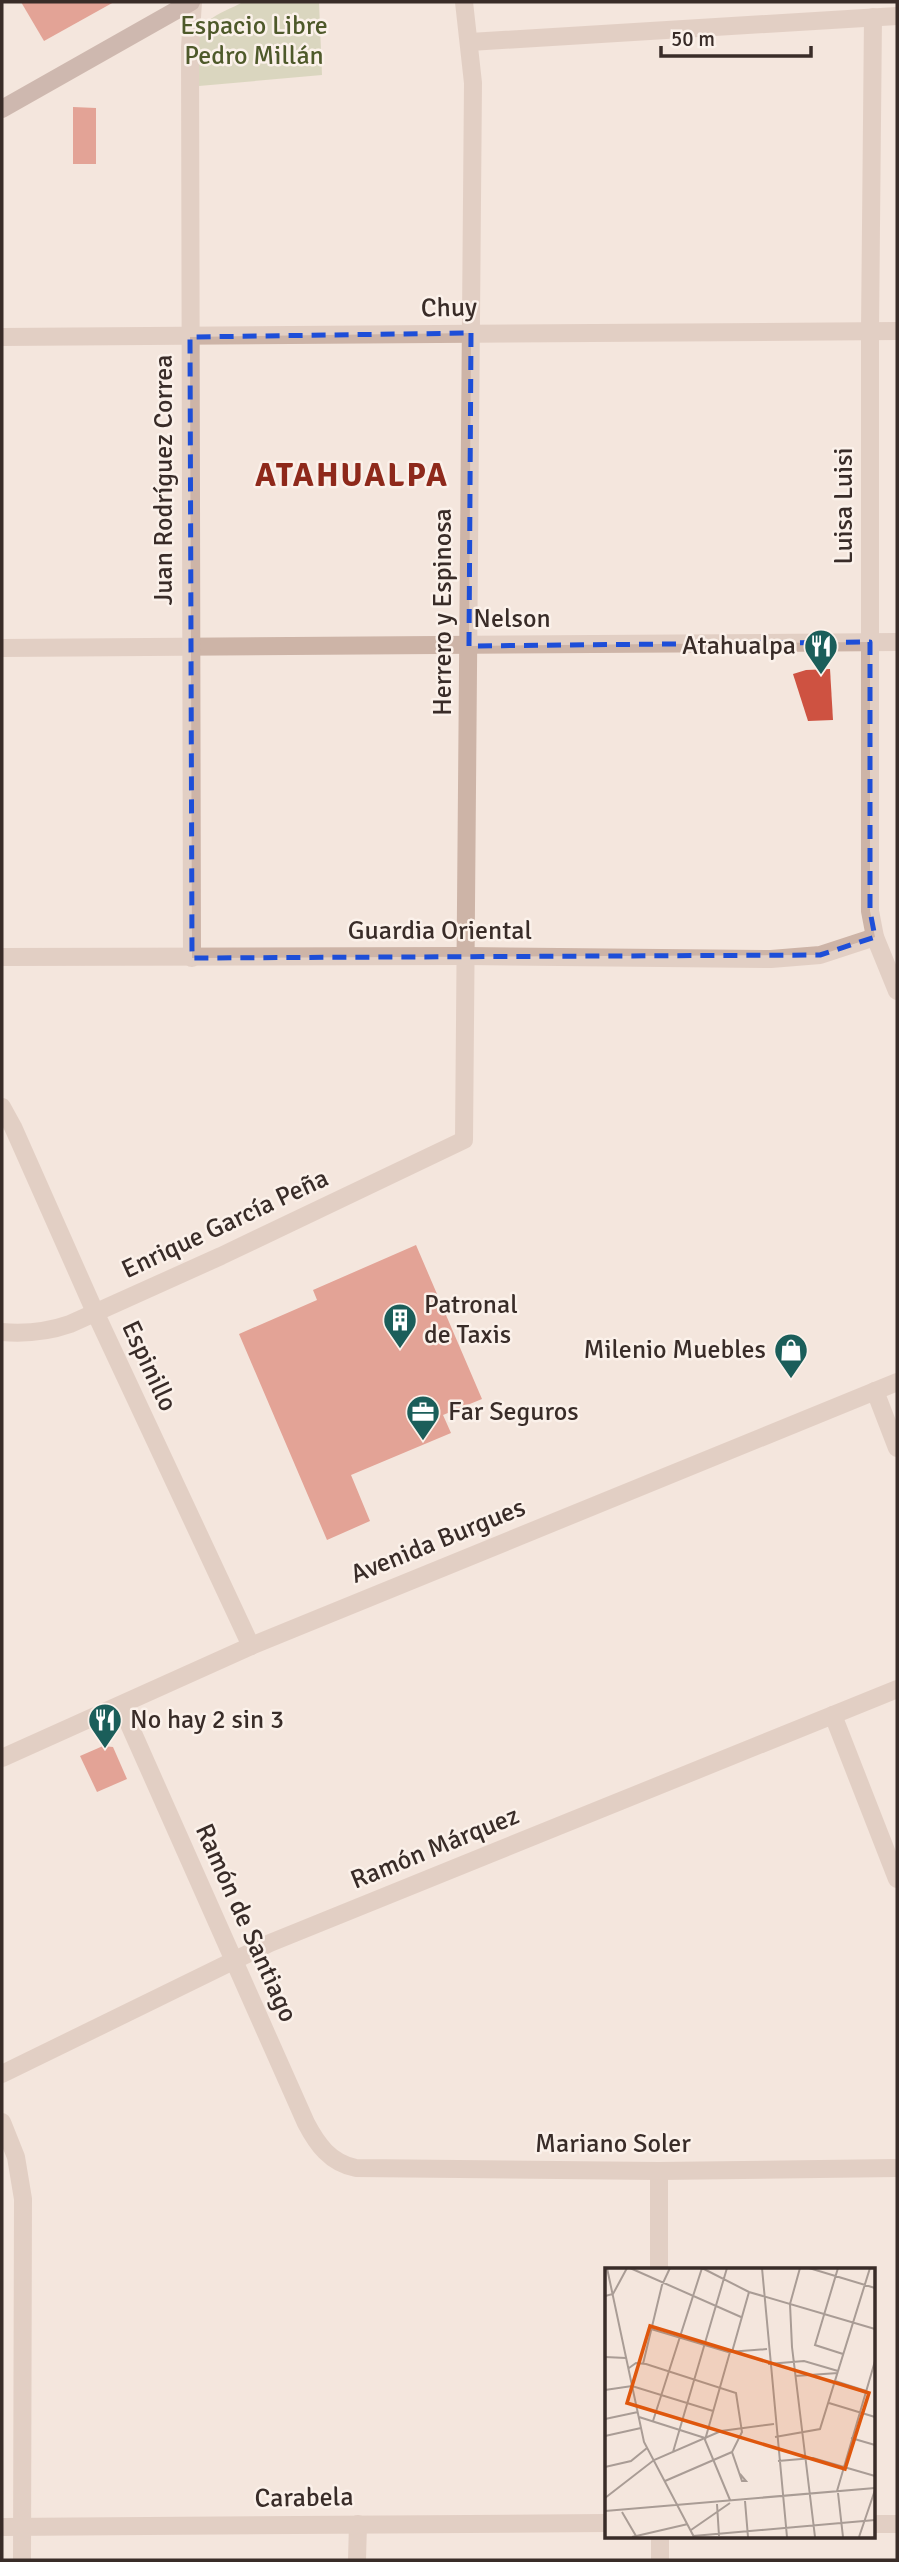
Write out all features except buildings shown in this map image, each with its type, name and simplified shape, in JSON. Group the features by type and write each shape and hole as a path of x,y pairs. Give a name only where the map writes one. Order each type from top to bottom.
{"main road":[{"path":"2,108 192,2"}],"street":[{"name":"Juan Rodríguez Correa","path":"191,958 192,2"},
{"name":"Herrero y Espinosa","path":"464,2 473,83 464,1140"},
{"path":"470,42 897,16"},
{"name":"Luisa Luisi","path":"873,17 870,911 875,937 892,962 897,991"},
{"name":"Chuy","path":"2,337 897,331"},
{"name":"Nelson","path":"2,648 897,642"},
{"name":"Guardia Oriental","path":"2,957 467,956 771,959 821,955 875,937"},
{"name":"Espinillo","path":"2,1107 251,1646"},
{"name":"Enrique García Peña","path":"2,1332 29,1333 55,1329 221,1256 464,1140"},
{"name":"Avenida Burgues","path":"2,1758 251,1646 897,1382"},
{"path":"874,1391 897,1448"},
{"name":"Ramón Márquez","path":"2,2074 270,1943 897,1689"},
{"name":"Ramón de Santiago","path":"121,1706 306,2123 320,2147 331,2157"},
{"path":"833,1715 897,1879"},
{"path":"2,2122 16,2157 23,2199 22,2560"},
{"name":"Mariano Soler","path":"331,2157 339,2163 356,2168 659,2171 897,2168"},
{"path":"659,2171 659,2268"},
{"name":"Carabela","path":"2,2527 605,2523"},
{"path":"358,2524 358,2560"},
{"path":"874,2524 897,2524"},
{"path":"660,2538 660,2560"}],"highlighted area":[{"path":"471,333 469,646 870,642 870,911 875,937 820,955 192,958 190,337"}],"green space":[{"name":"Espacio Libre Pedro Millán","path":"243,2 319,2 322,75 199,86 198,42 203,27 216,15"}],"place":[{"name":"Atahualpa","path":"821,676"},
{"name":"Patronal de Taxis","path":"400,1350"},
{"name":"Milenio Muebles","path":"791,1380"},
{"name":"Far Seguros","path":"423,1442"},
{"name":"No hay 2 sin 3","path":"105,1750"}],"district":[{"name":"ATAHUALPA","path":"352,475"}]}
